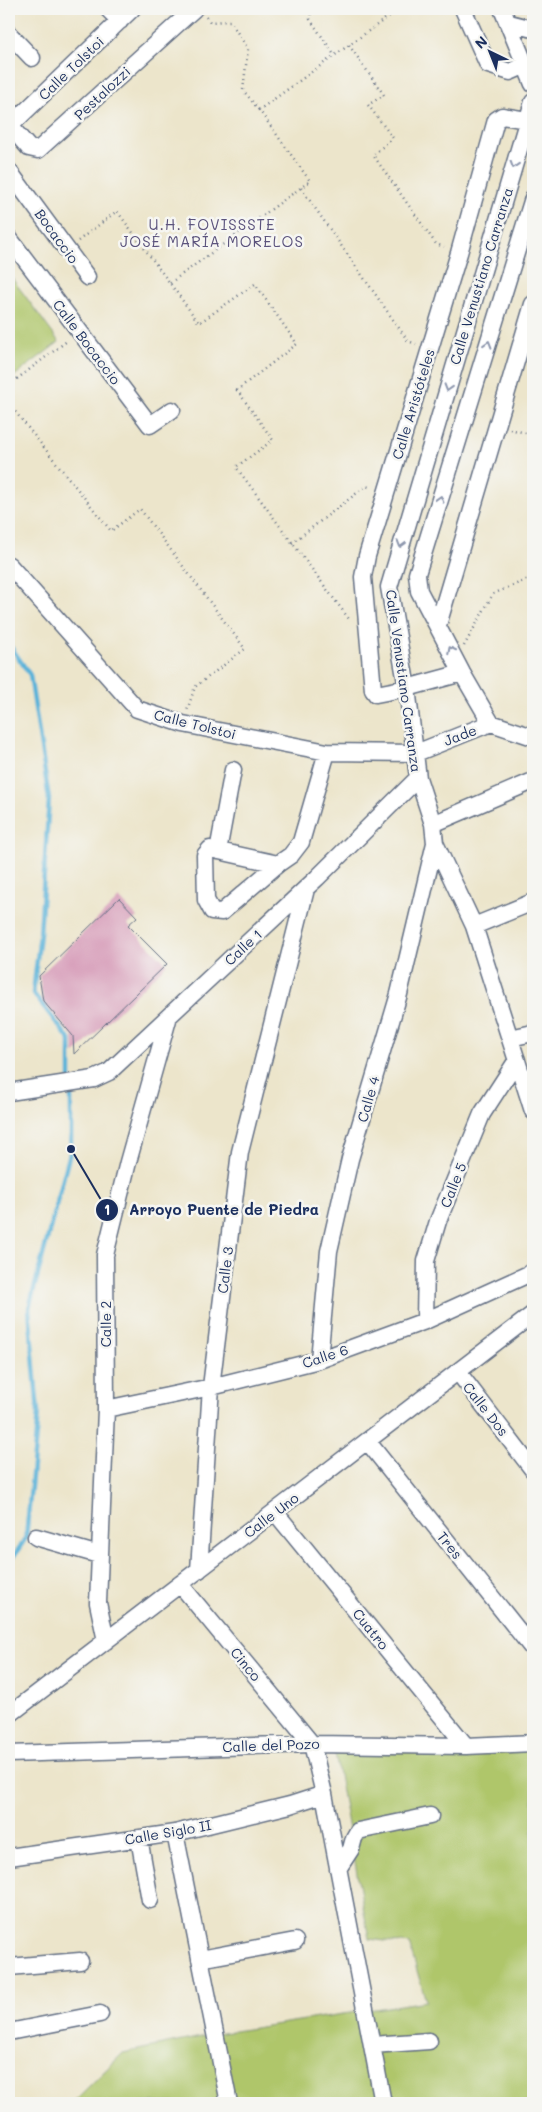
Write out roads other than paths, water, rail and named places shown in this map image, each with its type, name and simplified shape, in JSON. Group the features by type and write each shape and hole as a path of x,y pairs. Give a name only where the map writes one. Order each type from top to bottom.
{"street":[{"path":"108,9 120,21"},
{"name":"Calle Tolstoi","path":"9,127 132,9"},
{"path":"463,9 488,65 510,72 526,65"},
{"name":"Pestalozzi","path":"9,127 29,148 38,150 199,12"},
{"path":"506,16 533,84"},
{"path":"506,16 533,29"},
{"path":"9,34 32,58"},
{"name":"Calle Venustiano Carranza","path":"533,102 389,587 407,688 418,778 434,824 435,843 474,926 533,1111"},
{"name":"Calle Aristóteles","path":"407,688 381,694 376,694 373,690 363,578 367,556 459,254 496,120 502,116 527,120"},
{"name":"Bocaccio","path":"9,171 87,277"},
{"name":"Calle Venustiano Carranza","path":"491,723 419,591 417,574 533,198"},
{"name":"Calle Bocaccio","path":"9,238 150,425 172,410"},
{"path":"438,625 533,304"},
{"name":"Calle Tolstoi","path":"9,564 137,709 183,724 327,752 416,752"},
{"path":"407,688 459,667"},
{"name":"Jade","path":"416,752 491,723 533,737"},
{"path":"278,864 210,849 205,855 206,900 212,911 222,912 278,864 291,856 301,842 327,752"},
{"path":"218,851 233,770"},
{"name":"Calle 1","path":"9,1092 52,1087 94,1079 109,1072 306,889 418,778"},
{"path":"434,824 533,781"},
{"name":"Calle 4","path":"319,1360 329,1251 350,1159 399,994 435,843"},
{"name":"Calle 3","path":"199,1570 211,1386 240,1152 306,889"},
{"path":"474,926 533,902"},
{"name":"Calle 2","path":"106,1641 98,1602 106,1409 104,1255 169,1016"},
{"path":"510,1038 533,1033"},
{"name":"Calle 5","path":"425,1321 426,1261 438,1221 482,1114 517,1060"},
{"name":"Calle 6","path":"106,1409 319,1360 425,1321 533,1272"},
{"name":"Calle Uno","path":"9,1715 533,1314"},
{"name":"Calle Dos","path":"458,1372 533,1470"},
{"name":"Tres","path":"368,1442 533,1649"},
{"name":"Cuatro","path":"275,1512 466,1746"},
{"path":"36,1537 99,1555"},
{"name":"Cinco","path":"180,1584 312,1744"},
{"name":"Calle del Pozo","path":"9,1754 312,1744 466,1746 533,1743"},
{"path":"312,1744 324,1794 383,2103"},
{"name":"Calle Siglo II","path":"9,1857 175,1833 290,1805 324,1794"},
{"path":"338,1869 358,1831 430,1816"},
{"path":"175,1833 229,2103"},
{"path":"139,1838 150,1900"},
{"path":"200,1958 295,1941"},
{"path":"9,1967 80,1961"},
{"path":"9,2032 100,2014"},
{"path":"372,2045 430,2041"}],"waterway":[{"path":"9,644 30,675 49,799 40,934 33,993 70,1040 70,1079"},
{"path":"9,1563 26,1538 38,1413 29,1308 71,1149 71,1086"}],"place":[{"name":"Arroyo Puente de Piedra","path":"71,1149"}],"district":[{"name":"U.H. FOVISSSTE JOSÉ MARÍA MORELOS","path":"212,232"}]}
